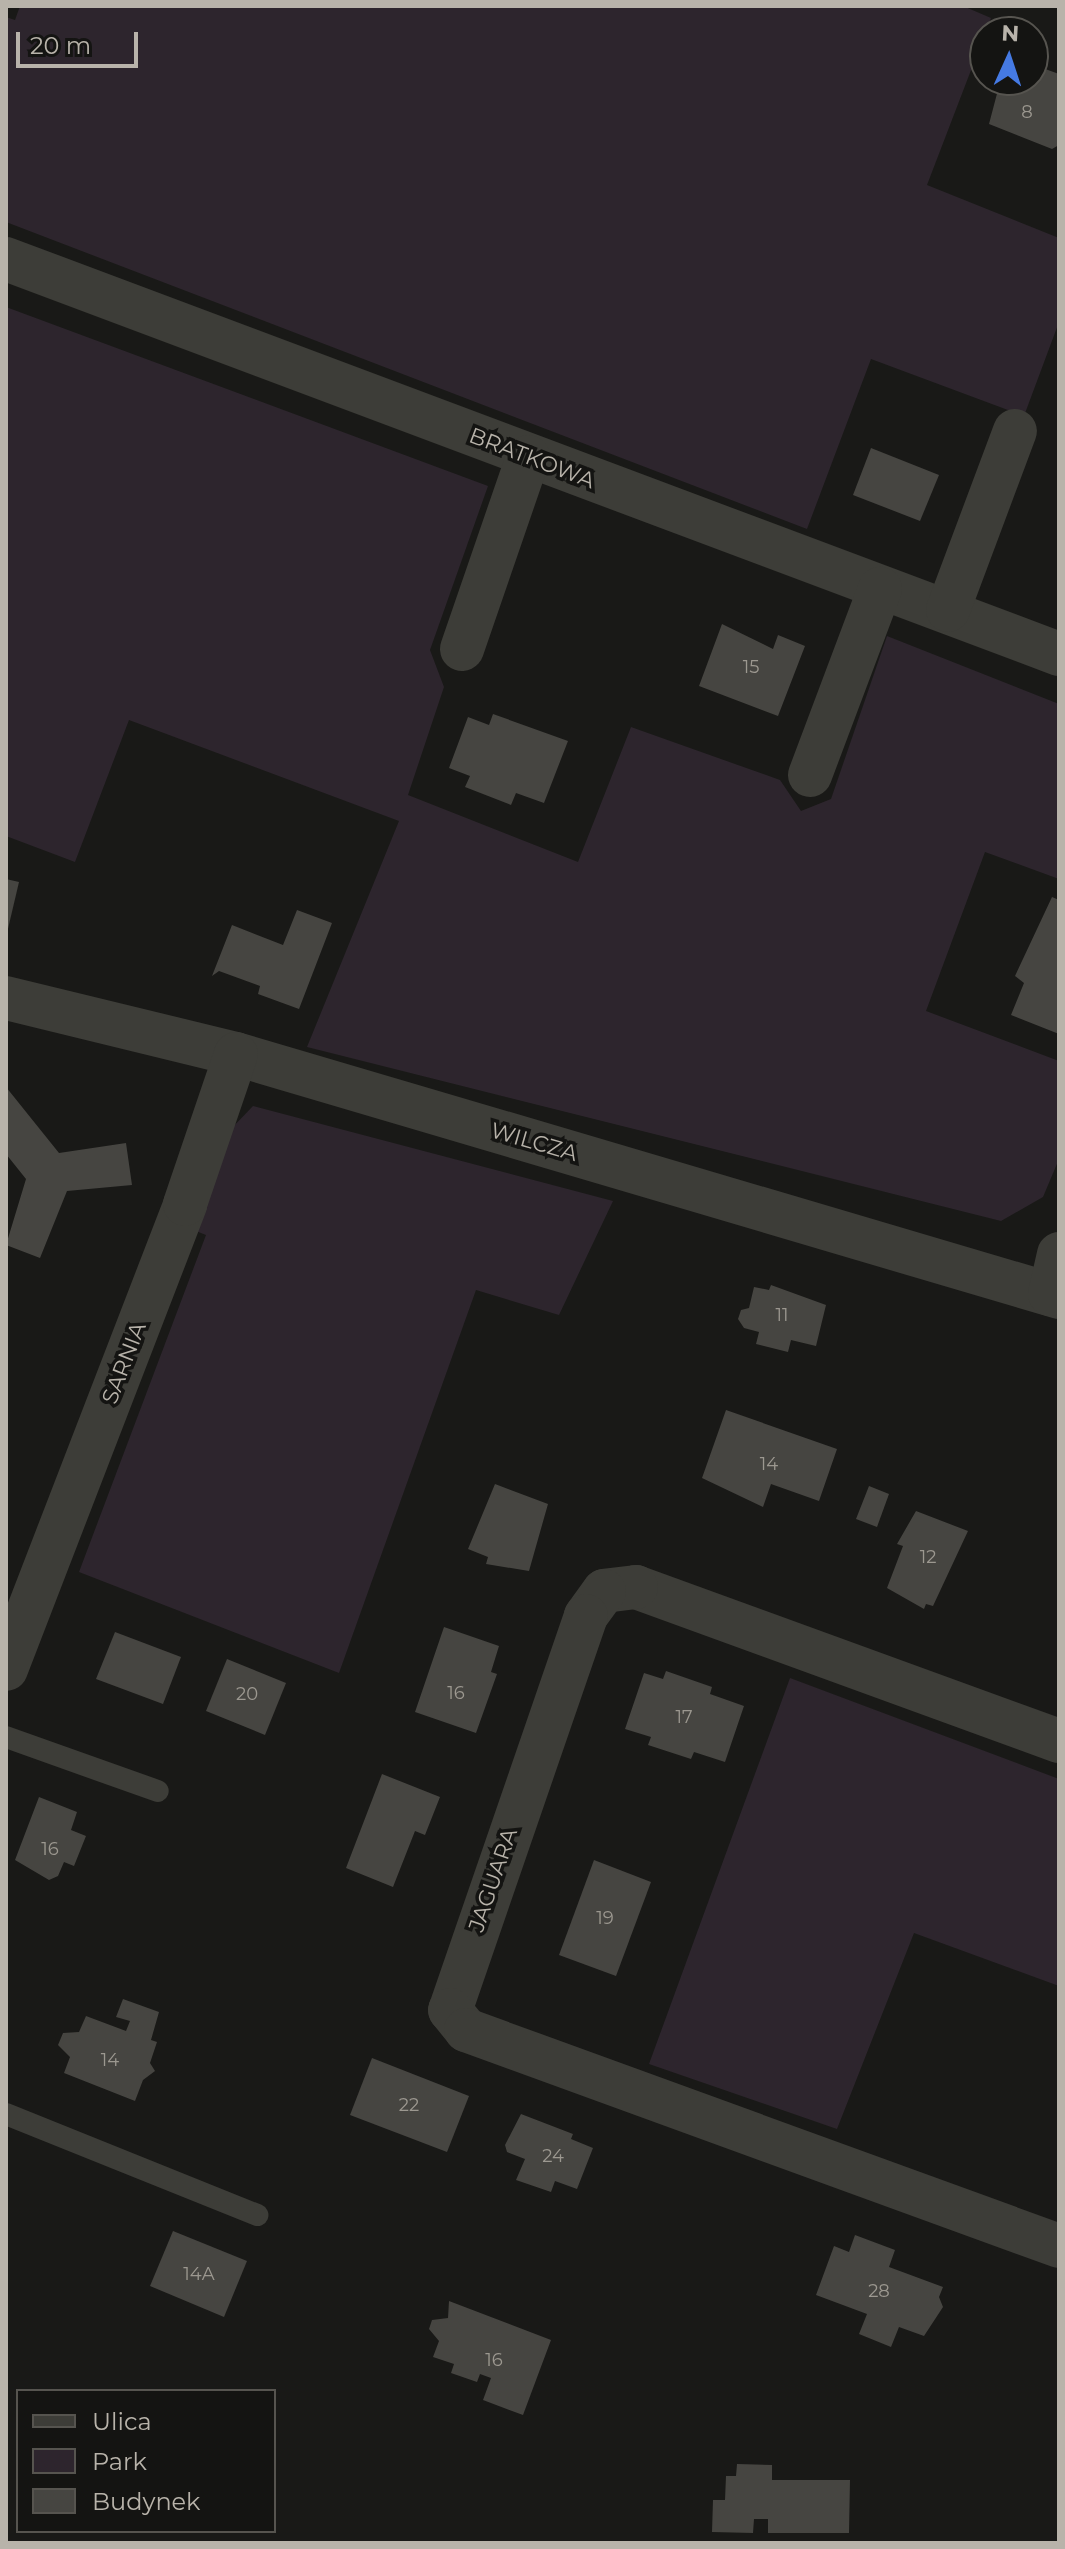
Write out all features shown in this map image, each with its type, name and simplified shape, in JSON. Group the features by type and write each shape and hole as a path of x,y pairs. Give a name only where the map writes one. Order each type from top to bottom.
{"street":[{"name":"BRATKOWA","path":"6,259 1059,654"},
{"path":"948,610 1015,431"},
{"path":"462,649 528,457"},
{"path":"810,775 880,589"},
{"name":"WILCZA","path":"6,998 236,1054 1056,1282"},
{"name":"SARNIA","path":"6,1669 185,1204 236,1054"},
{"name":"JAGUARA","path":"1059,1741 636,1587 604,1591 586,1616 450,2010 466,2030 1059,2246"}],"lane":[{"path":"6,1737 158,1791"},
{"path":"6,2114 257,2215"}],"green space":[{"path":"20,6 963,6 986,16 969,16 969,75 927,185 1059,238 1059,322 1024,416 871,359 807,529 6,222 6,17 15,20"},
{"path":"6,307 488,486 430,650 444,687 408,795 578,862 631,727 780,780 801,811 831,799 887,636 1059,704 1059,879 985,852 926,1011 1059,1061 1059,1159 1043,1197 1001,1221 307,1047 399,821 129,720 75,862 6,836"},
{"path":"253,1106 613,1201 559,1315 476,1290 339,1673 79,1572 206,1235 191,1229 230,1130"},
{"path":"790,1678 1059,1779 1059,1986 914,1933 837,2129 649,2064"}],"building":[{"path":"1049,70 1059,74 1059,145 1052,149 989,124 996,96 1049,96"},
{"path":"871,448 939,475 920,521 853,495"},
{"path":"722,624 773,649 778,635 805,646 778,716 699,686"},
{"path":"493,714 568,741 544,803 516,793 511,805 465,787 470,776 449,768 468,717 489,725"},
{"path":"6,879 19,882 7,933 6,933"},
{"path":"1052,897 1059,900 1059,1034 1011,1015 1024,983 1015,976"},
{"path":"297,910 332,923 299,1009 258,994 260,986 219,971 212,976 232,925 283,945"},
{"path":"6,1087 59,1153 126,1143 132,1185 67,1191 40,1258 6,1245 26,1179 6,1154"},
{"path":"771,1285 826,1305 816,1346 791,1340 788,1352 756,1344 759,1332 744,1328 738,1319 741,1310 749,1308 754,1287 769,1290"},
{"path":"726,1410 837,1449 819,1501 771,1484 763,1507 702,1478"},
{"path":"495,1484 548,1504 529,1571 486,1564 488,1557 468,1549"},
{"path":"869,1486 889,1494 877,1527 856,1519"},
{"path":"916,1511 968,1531 933,1606 926,1604 924,1609 887,1588 903,1546 897,1544"},
{"path":"444,1627 499,1646 491,1672 497,1674 476,1733 415,1712"},
{"path":"115,1632 181,1657 163,1704 96,1679"},
{"path":"227,1659 286,1683 265,1735 206,1711"},
{"path":"666,1671 712,1687 710,1694 744,1706 725,1762 694,1752 691,1759 648,1745 651,1737 625,1729 644,1673 663,1679"},
{"path":"382,1774 440,1797 425,1835 415,1831 393,1887 346,1868"},
{"path":"39,1797 77,1812 71,1830 86,1836 74,1866 64,1862 58,1876 49,1880 15,1860"},
{"path":"594,1860 651,1882 616,1976 559,1955"},
{"path":"123,1999 159,2012 151,2040 157,2042 150,2063 155,2071 143,2080 135,2101 64,2073 70,2057 58,2045 63,2033 79,2032 86,2016 126,2031 130,2021 116,2017"},
{"path":"372,2058 469,2096 447,2152 350,2115"},
{"path":"521,2114 573,2134 571,2139 593,2148 577,2189 555,2181 551,2192 516,2180 525,2159 507,2152 505,2145"},
{"path":"173,2231 247,2261 224,2317 150,2286"},
{"path":"855,2235 895,2250 889,2267 943,2287 939,2297 943,2307 924,2336 899,2327 891,2347 859,2334 867,2314 816,2295 834,2246 849,2252"},
{"path":"449,2301 551,2340 523,2415 483,2400 491,2378 480,2374 477,2382 451,2373 454,2364 433,2357 439,2341 429,2329 432,2320 448,2318"},
{"path":"737,2464 772,2465 772,2480 850,2480 849,2533 768,2533 768,2519 754,2519 753,2533 712,2532 713,2500 725,2500 726,2476 736,2476"}]}
